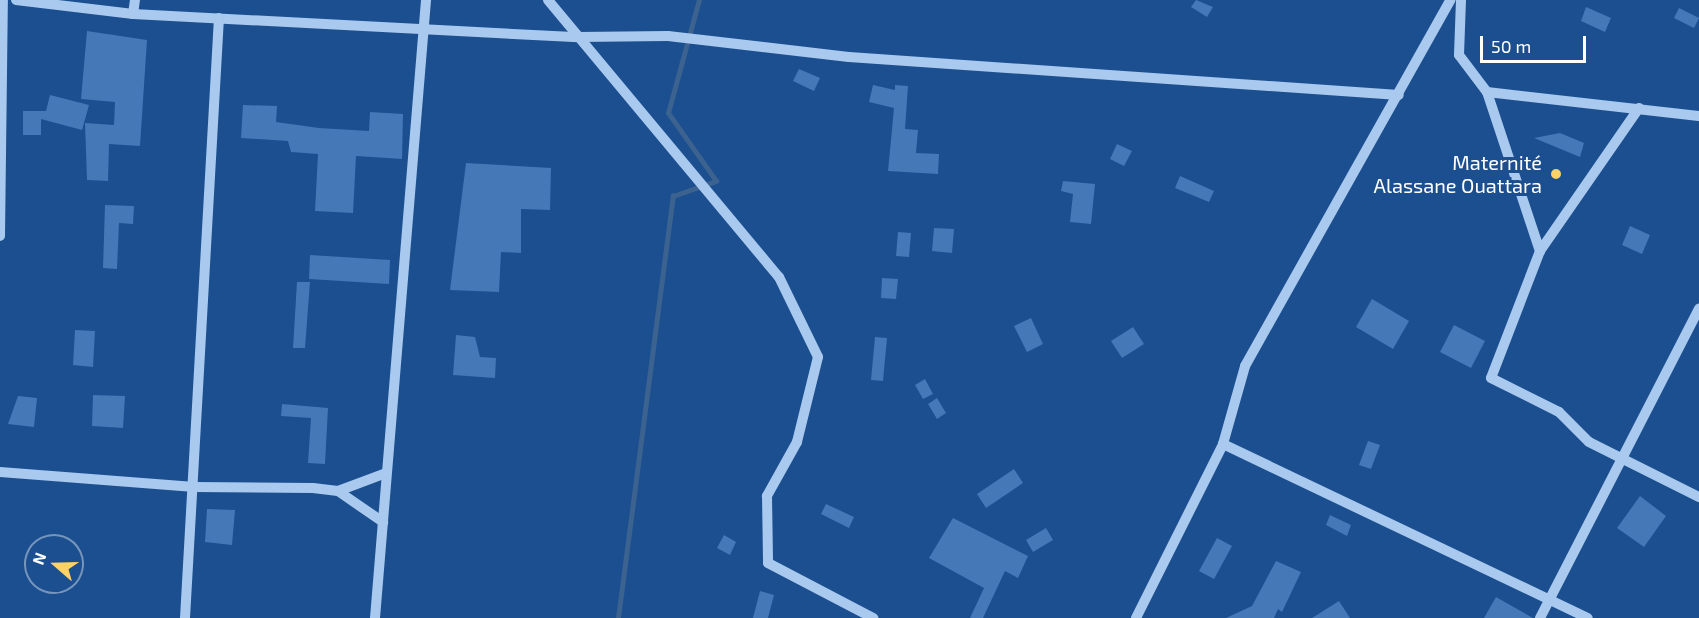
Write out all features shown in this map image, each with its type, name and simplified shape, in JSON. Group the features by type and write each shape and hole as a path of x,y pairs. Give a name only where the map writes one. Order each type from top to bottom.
{"street":[{"path":"0,236 3,0"},
{"path":"16,0 133,14 422,26 578,37 668,36 849,57 1399,95"},
{"path":"133,14 135,0"},
{"path":"375,618 422,26 426,0"},
{"path":"549,0 779,277 818,357 797,442 767,496 768,563 873,618"},
{"path":"1136,618 1223,444 1245,366 1399,95 1450,0"},
{"path":"1461,0 1459,55 1487,92 1540,251"},
{"path":"185,618 219,18"},
{"path":"1487,92 1699,116"},
{"path":"1639,108 1540,251 1491,378 1544,402 1589,442 1699,496"},
{"path":"1540,618 1699,309"},
{"path":"1223,444 1588,618"},
{"path":"0,472 194,487 338,491 386,473"},
{"path":"338,491 383,522"}],"building":[{"path":"1196,0 1213,7 1207,17 1191,7"},
{"path":"1586,7 1611,18 1605,32 1581,21"},
{"path":"1679,8 1699,18 1694,28 1674,18"},
{"path":"87,31 147,40 140,146 109,144 108,181 87,180 85,123 114,125 115,102 81,99"},
{"path":"799,69 820,78 814,91 793,81"},
{"path":"873,85 895,90 895,85 908,86 905,129 918,130 916,153 939,154 938,174 888,171 894,108 869,102"},
{"path":"50,95 89,105 82,130 41,119 41,135 23,135 23,111 46,111"},
{"path":"243,105 277,106 276,122 319,128 369,131 370,112 403,114 402,159 356,156 353,213 315,211 318,154 291,152 288,141 241,138"},
{"path":"1560,133 1584,143 1580,157 1534,138"},
{"path":"1117,144 1132,151 1124,166 1110,159"},
{"path":"466,163 551,168 550,210 521,209 521,253 501,252 499,292 450,290"},
{"path":"1180,176 1214,191 1209,202 1175,188"},
{"path":"1063,181 1095,184 1091,224 1070,222 1073,194 1061,191"},
{"path":"105,205 134,206 133,224 119,223 117,269 103,268"},
{"path":"1630,226 1650,235 1642,254 1622,245"},
{"path":"934,228 954,229 952,253 932,251"},
{"path":"898,232 911,233 909,257 896,256"},
{"path":"310,255 390,260 389,284 309,279"},
{"path":"882,278 898,279 896,299 881,298"},
{"path":"297,282 310,282 305,348 293,348"},
{"path":"1372,299 1409,321 1393,349 1356,327"},
{"path":"1031,318 1043,344 1027,352 1014,326"},
{"path":"1454,325 1485,341 1471,368 1440,352"},
{"path":"1133,327 1144,344 1122,358 1111,341"},
{"path":"75,330 95,331 93,367 73,365"},
{"path":"456,335 475,337 480,357 496,358 495,378 453,375"},
{"path":"875,337 887,338 883,381 871,380"},
{"path":"925,379 933,394 923,399 915,385"},
{"path":"93,395 125,396 123,428 92,426"},
{"path":"18,396 37,398 34,427 8,424"},
{"path":"937,398 946,413 937,419 928,404"},
{"path":"282,404 328,408 325,464 308,463 311,418 281,416"},
{"path":"1368,441 1380,445 1371,469 1359,465"},
{"path":"1014,469 1023,483 986,508 977,494"},
{"path":"1640,496 1666,516 1644,547 1617,528"},
{"path":"826,504 854,517 849,528 821,514"},
{"path":"207,509 235,510 232,545 205,542"},
{"path":"1330,515 1351,525 1347,536 1326,525"},
{"path":"953,518 1028,556 1018,578 1005,571 983,618 970,618 984,588 929,558"},
{"path":"1046,528 1053,540 1033,552 1026,540"},
{"path":"724,535 736,542 730,555 717,548"},
{"path":"1217,538 1232,546 1214,579 1199,571"},
{"path":"1276,561 1301,572 1282,612 1278,609 1274,618 1226,618 1252,606"},
{"path":"760,591 774,595 768,618 753,618"},
{"path":"1496,597 1533,618 1484,618"},
{"path":"1339,601 1350,618 1312,618"}],"waterway":[{"path":"618,618 673,196 716,181 668,113 699,0"}],"place":[{"name":"Maternité Alassane Ouattara","path":"1556,174"}]}
